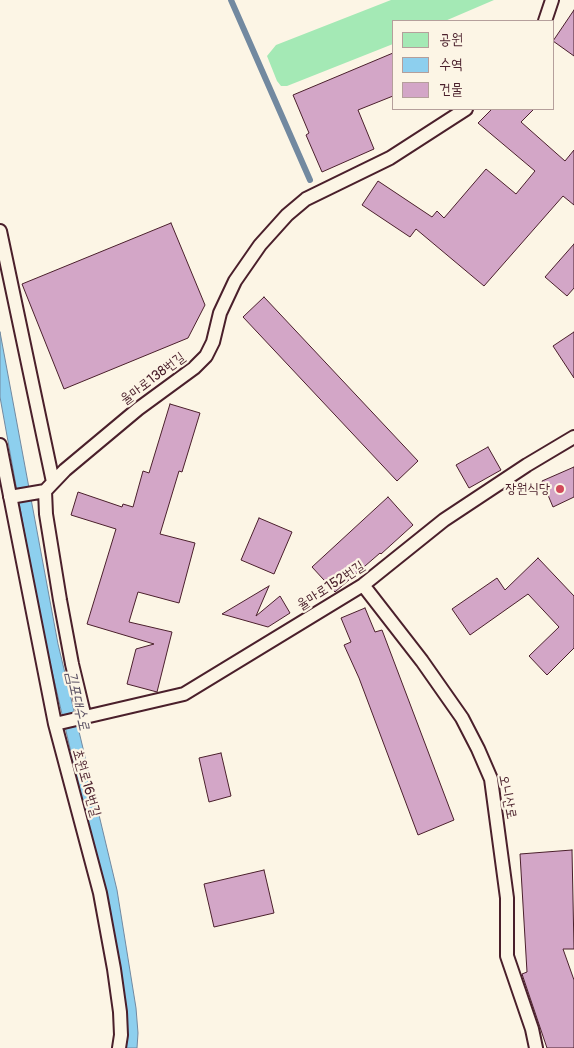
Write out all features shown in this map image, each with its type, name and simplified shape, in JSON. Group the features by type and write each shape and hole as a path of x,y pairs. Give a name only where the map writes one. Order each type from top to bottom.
{"lane":[{"path":"545,20 552,0"},
{"name":"율마로138번길","path":"49,487 65,470 138,409 194,368 206,356 213,342 220,313 235,281 260,244 286,215 306,198 390,158 464,110"},
{"path":"0,231 49,487 46,514 60,600 72,664 85,718"},
{"name":"율마로152번길","path":"55,724 184,694 364,585 444,520 527,465 574,437"},
{"name":"초원로16번길","path":"0,445 55,724 100,893 120,1012 121,1035 119,1048"},
{"path":"10,497 49,487"},
{"name":"오니산로","path":"364,585 422,661 462,718 478,749 490,779 507,898 507,956 532,1029 536,1048"}],"green space":[{"path":"391,0 494,0 447,20 392,20 392,44 287,86 281,86 277,81 267,56 276,45"}],"water":[{"path":"0,332 58,644 117,890 136,1008 137,1048 125,1048 127,1037 119,966 47,650 28,552 0,397"}],"building":[{"path":"574,10 574,56 554,42"},
{"path":"392,53 392,96 358,110 374,149 322,172 306,135 309,133 293,95"},
{"path":"491,110 533,110 521,122 565,161 574,150 574,205 563,196 484,286 416,229 410,237 362,205 378,181 432,217 437,211 444,218 486,169 516,194 535,171 478,123"},
{"path":"171,223 205,305 188,338 64,389 22,284"},
{"path":"574,244 574,288 567,296 545,277"},
{"path":"264,297 418,461 397,481 243,317"},
{"path":"574,332 574,378 553,346"},
{"path":"170,404 200,413 182,472 179,471 160,534 195,543 179,603 138,592 129,622 172,632 157,692 127,684 136,649 154,644 87,624 116,529 71,515 78,492 122,507 123,504 133,507 143,471 149,473"},
{"path":"488,447 501,470 469,488 456,465"},
{"name":"장원식당","path":"574,467 574,497 553,507 542,481"},
{"path":"388,497 413,525 335,592 312,567"},
{"path":"259,518 292,532 274,574 241,560"},
{"path":"538,558 574,596 574,648 547,675 529,656 559,627 528,594 470,635 452,609 497,578 505,590"},
{"path":"269,586 256,616 280,596 290,613 268,627 222,614"},
{"path":"365,608 375,632 382,630 454,820 418,835 359,678 344,645 351,642 341,618"},
{"path":"221,753 231,796 209,802 199,758"},
{"path":"572,850 574,949 563,949 574,980 574,1048 547,1048 522,974 527,972 520,854"},
{"path":"264,870 274,913 214,927 204,884"}],"waterway":[{"path":"231,0 310,180"}],"place":[{"name":"장원식당","path":"560,489"}],"water label":[{"name":"김포대수로","path":"77,701"}]}
